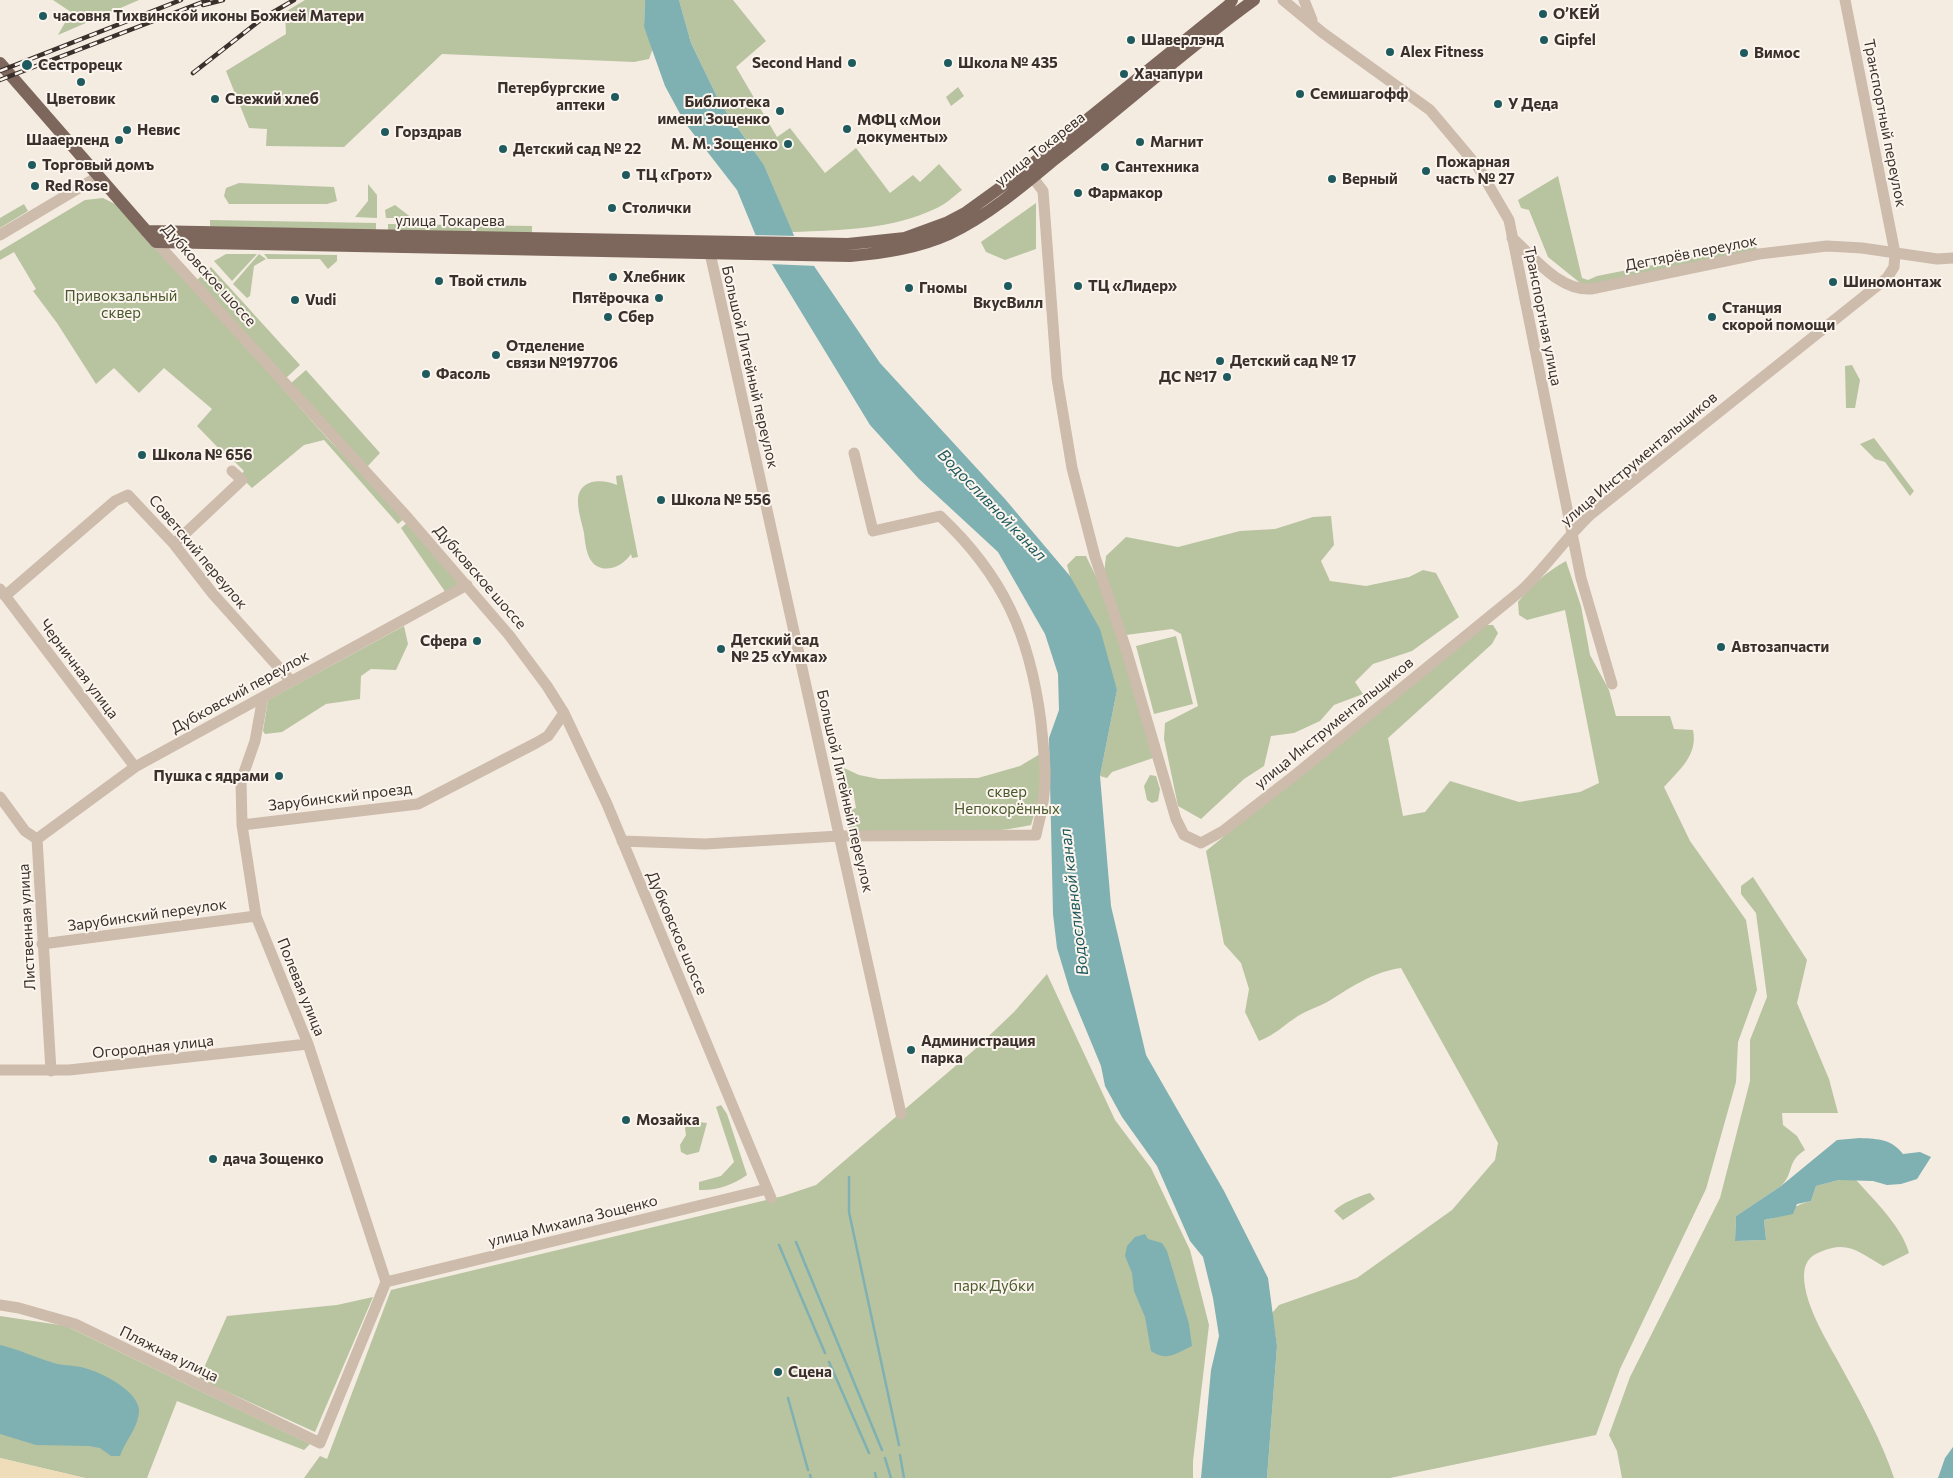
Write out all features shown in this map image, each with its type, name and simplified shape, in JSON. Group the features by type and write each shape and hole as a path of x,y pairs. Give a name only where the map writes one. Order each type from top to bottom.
{"main road":[{"name":"улица Токарева","path":"1030,173 1222,11 1232,0"},
{"name":"улица Токарева","path":"146,230 812,250 877,242 918,233 965,213 1030,173 1254,0"},
{"name":"Дубковское шоссе","path":"0,63 156,242"},
{"name":"улица Токарева","path":"156,242 708,247"}],"street":[{"name":"Транспортная улица","path":"1283,0 1319,30 1430,110 1467,151 1493,189 1509,220 1571,533 1581,578 1612,684"},
{"name":"Транспортная улица","path":"1304,0 1308,13 1319,30"},
{"name":"Транспортный переулок","path":"1844,0 1895,253"},
{"name":"улица Инструментальщиков","path":"1030,173 1043,192 1057,378 1072,468 1095,557 1126,650 1176,819 1184,834 1202,842 1223,831 1522,590 1571,533 1634,480 1888,278 1894,266 1895,253"},
{"path":"0,235 99,176"},
{"name":"Дегтярёв переулок","path":"1512,238 1563,283 1579,290 1759,254 1827,246 1862,248 1895,253"},
{"name":"Дубковское шоссе","path":"156,242 466,585 527,658 564,714 591,768 769,1194"},
{"name":"Большой Литейный переулок","path":"708,247 901,1114"},
{"path":"1895,253 1937,260 1953,258"},
{"path":"622,841 705,844 839,836 1036,835 1045,793 1044,746 1037,690 1026,645 1016,620 984,564 966,541 940,516 873,531 854,453"},
{"path":"174,544 242,480 232,471"},
{"name":"Советский переулок","path":"2,592 115,501 128,495 174,544 214,594 291,681"},
{"name":"Дубковский переулок","path":"37,839 135,767 466,585"},
{"name":"Черничная улица","path":"2,592 135,767"},
{"name":"Полевая улица","path":"263,697 255,741 241,781 242,824 256,916 308,1044 386,1282"},
{"name":"Зарубинский проезд","path":"242,824 418,804 548,736 564,714"},
{"path":"0,797 25,831 37,839"},
{"name":"Лиственная улица","path":"37,839 51,1071"},
{"name":"Зарубинский переулок","path":"42,944 256,916"},
{"name":"Огородная улица","path":"0,1070 51,1071 240,1053 308,1044"},
{"name":"улица Михаила Зощенко","path":"386,1282 769,1194"},
{"name":"Пляжная улица","path":"0,1305 20,1308 75,1324 194,1384 320,1443 386,1282"}],"green space":[{"path":"53,0 139,0 58,35 71,12"},
{"path":"305,0 645,0 644,27 653,48 649,59 634,62 442,54 344,147 266,146 267,129 249,128 226,71 286,34 285,12"},
{"path":"679,0 733,0 766,41 736,67 777,137 790,128 825,173 856,148 890,193 913,175 920,182 939,164 962,190 940,206 902,221 866,228 792,232 764,165 720,103 691,43"},
{"path":"958,87 964,96 951,106 946,97"},
{"path":"1558,176 1582,278 1588,280 1597,276 1756,245 1757,254 1584,286 1548,257 1529,210 1521,208 1518,200"},
{"path":"239,183 334,187 337,201 327,204 229,204 224,196 226,188"},
{"path":"368,184 377,195 377,218 355,217 368,201"},
{"name":"Привокзальный сквер","path":"103,198 115,204 117,203 327,438 405,518 398,524 324,440 304,445 252,488 240,476 244,471 231,458 229,459 197,426 212,409 164,368 139,393 114,368 96,384 57,323 33,291 36,289 14,252 0,260 0,251 85,200"},
{"path":"1036,203 1036,249 1005,260 986,252 981,242"},
{"path":"24,204 28,211 0,228 0,218"},
{"path":"395,205 412,218 386,218 385,210"},
{"path":"210,220 376,223 376,233 210,230"},
{"path":"388,224 532,226 532,235 388,234"},
{"path":"226,254 257,254 232,281 214,261"},
{"path":"259,254 266,259 254,266 250,296 247,298 233,284"},
{"path":"264,254 337,255 337,261 328,269 320,259 268,259"},
{"path":"211,267 300,365 286,378 197,280"},
{"path":"1852,365 1860,380 1855,408 1846,408 1845,366"},
{"path":"306,370 380,453 366,468 290,384"},
{"path":"1874,438 1914,491 1910,496 1885,462 1875,459 1860,444"},
{"path":"622,475 638,557 632,558 631,554 617,566 605,569 594,564 590,559 579,510 579,494 586,485 592,482 604,481 617,485 616,476"},
{"path":"1331,516 1334,545 1321,561 1330,581 1366,586 1409,577 1423,570 1436,573 1459,617 1412,651 1373,664 1355,682 1363,694 1334,705 1320,721 1294,733 1271,736 1264,766 1244,779 1201,819 1178,806 1164,739 1165,723 1198,706 1181,634 1172,629 1126,635 1104,574 1106,556 1126,537 1178,547 1240,531 1275,529 1313,517"},
{"path":"408,522 462,584 446,593 401,528"},
{"path":"1076,556 1086,556 1107,599 1153,758 1112,772 1107,778 1100,776 1117,690 1070,576 1067,565"},
{"path":"1566,561 1581,606 1590,655 1609,690 1616,716 1670,716 1674,729 1693,730 1693,747 1690,754 1682,768 1664,787 1690,841 1746,920 1757,990 1738,1042 1736,1082 1706,1189 1620,1369 1596,1435 1390,1478 1267,1478 1277,1346 1272,1313 1279,1305 1357,1278 1452,1210 1495,1160 1498,1143 1401,968 1364,980 1293,1019 1275,1033 1259,1041 1245,1012 1249,989 1241,963 1224,944 1206,851 1486,625 1493,625 1498,633 1492,644 1388,738 1403,816 1425,812 1450,781 1519,802 1580,792 1599,783 1565,610 1527,620 1519,615 1518,602 1523,596 1546,574"},
{"path":"404,626 408,644 396,670 371,669 361,676 360,699 326,704 282,732 265,734 263,731 268,700"},
{"path":"1176,636 1193,704 1154,714 1136,646"},
{"name":"сквер Непокорённых","path":"1040,754 1040,795 1031,825 966,833 856,832 849,830 845,811 856,808 853,791 845,789 840,770 844,768 859,775 879,779 978,778 1020,766"},
{"path":"1150,775 1156,776 1160,789 1158,801 1152,803 1147,800 1144,786"},
{"path":"1753,877 1807,960 1797,1003 1829,1079 1838,1113 1782,1113 1783,1125 1797,1136 1805,1150 1795,1159 1788,1176 1781,1186 1736,1216 1735,1241 1766,1240 1764,1220 1777,1217 1798,1205 1811,1201 1816,1186 1839,1180 1856,1180 1894,1224 1909,1253 1883,1266 1853,1249 1838,1247 1816,1254 1810,1258 1806,1264 1804,1276 1808,1301 1813,1314 1872,1425 1894,1478 1622,1478 1617,1451 1609,1435 1630,1377 1720,1198 1750,1081 1750,1040 1767,997 1756,913 1741,894 1741,886"},
{"name":"парк Дубки","path":"1047,974 1115,1120 1151,1168 1190,1250 1209,1325 1193,1461 1193,1478 304,1478 320,1456 327,1459 391,1290 783,1196 816,1185 973,1051 1014,1012"},
{"path":"721,1105 727,1114 747,1175 724,1187 699,1190 699,1182 721,1176 734,1162 716,1107"},
{"path":"691,1121 707,1123 699,1152 687,1155 681,1152 680,1145 686,1135 685,1128 687,1123"},
{"path":"1370,1193 1375,1199 1343,1220 1334,1211 1351,1200"},
{"path":"373,1297 315,1432 199,1379 227,1316 337,1305"},
{"path":"0,1316 66,1326 310,1444 304,1450 177,1401 147,1478 85,1478 0,1458"}],"sand":[{"path":"0,1458 85,1478 0,1478"}],"water":[{"name":"Водосливной канал","path":"645,0 679,0 691,43 720,103 764,165 795,238 880,363 1005,499 1070,576 1100,629 1117,690 1100,776 1111,906 1146,1055 1224,1191 1268,1278 1277,1346 1267,1478 1201,1478 1211,1370 1219,1336 1213,1298 1203,1257 1190,1241 1157,1166 1122,1117 1105,1086 1101,1066 1070,991 1057,948 1053,914 1049,738 1059,710 1058,674 1045,634 998,552 919,479 870,425 758,241 737,190 685,123 665,86 644,27"},
{"path":"1860,1138 1889,1143 1894,1145 1903,1154 1920,1152 1931,1157 1917,1179 1901,1184 1887,1185 1873,1181 1839,1180 1816,1186 1811,1201 1797,1204 1793,1214 1764,1220 1766,1240 1735,1241 1736,1216 1781,1186 1837,1140"},
{"path":"1145,1234 1148,1239 1162,1243 1167,1251 1189,1324 1192,1346 1172,1355 1162,1356 1151,1351 1145,1317 1134,1291 1132,1273 1125,1256 1127,1246 1135,1237"},
{"path":"0,1345 62,1365 89,1369 116,1382 132,1395 139,1410 137,1422 120,1456 111,1456 100,1448 89,1446 36,1445 0,1434"},
{"path":"1953,1447 1953,1478 1938,1478 1945,1458"}],"pier":[{"path":"753,235 797,236 817,266 769,264"}],"waterway":[{"path":"849,1177 849,1212 899,1445"},
{"path":"796,1242 882,1450"},
{"path":"779,1245 825,1353"},
{"path":"829,1362 869,1453"},
{"path":"788,1398 808,1470"},
{"path":"900,1455 904,1478"},
{"path":"885,1458 891,1478"},
{"path":"875,1473 876,1478"}],"railway":[{"path":"0,71 181,0"},
{"path":"0,80 208,0"},
{"path":"203,5 223,0"},
{"path":"193,73 263,18 294,0"}],"place":[{"name":"О’КЕЙ","path":"1543,14"},
{"name":"часовня Тихвинской иконы Божией Матери","path":"43,16"},
{"name":"Шаверлэнд","path":"1131,40"},
{"name":"Gipfel","path":"1544,40"},
{"name":"Alex Fitness","path":"1390,52"},
{"name":"Вимос","path":"1744,53"},
{"name":"Second Hand","path":"852,63"},
{"name":"Школа № 435","path":"948,63"},
{"name":"Сестрорецк","path":"27,65"},
{"name":"Хачапури","path":"1124,74"},
{"name":"Цветовик","path":"81,82"},
{"name":"Семишагофф","path":"1300,94"},
{"name":"Петербургские аптеки","path":"615,97"},
{"name":"Свежий хлеб","path":"215,99"},
{"name":"У Деда","path":"1498,104"},
{"name":"Библиотека имени Зощенко","path":"780,111"},
{"name":"МФЦ «Мои документы»","path":"847,129"},
{"name":"Невис","path":"127,130"},
{"name":"Горздрав","path":"385,132"},
{"name":"Шааерленд","path":"119,140"},
{"name":"Магнит","path":"1140,142"},
{"name":"М. М. Зощенко","path":"788,144"},
{"name":"Детский сад № 22","path":"503,149"},
{"name":"Торговый домъ","path":"32,165"},
{"name":"Сантехника","path":"1105,167"},
{"name":"Пожарная часть № 27","path":"1426,171"},
{"name":"ТЦ «Грот»","path":"626,175"},
{"name":"Верный","path":"1332,179"},
{"name":"Red Rose","path":"35,186"},
{"name":"Фармакор","path":"1078,193"},
{"name":"Столички","path":"612,208"},
{"name":"Хлебник","path":"613,277"},
{"name":"Твой стиль","path":"439,281"},
{"name":"Шиномонтаж","path":"1833,282"},
{"name":"ВкусВилл","path":"1008,286"},
{"name":"ТЦ «Лидер»","path":"1078,286"},
{"name":"Гномы","path":"909,288"},
{"name":"Пятёрочка","path":"659,298"},
{"name":"Vudi","path":"295,300"},
{"name":"Сбер","path":"608,317"},
{"name":"Станция скорой помощи","path":"1712,317"},
{"name":"Отделение связи №197706","path":"496,355"},
{"name":"Детский сад № 17","path":"1220,361"},
{"name":"Фасоль","path":"426,374"},
{"name":"ДС №17","path":"1227,377"},
{"name":"Школа № 656","path":"142,455"},
{"name":"Школа № 556","path":"661,500"},
{"name":"Сфера","path":"477,641"},
{"name":"Автозапчасти","path":"1721,647"},
{"name":"Детский сад № 25 «Умка»","path":"721,649"},
{"name":"Пушка с ядрами","path":"279,776"},
{"name":"Администрация парка","path":"911,1050"},
{"name":"Мозайка","path":"626,1120"},
{"name":"дача Зощенко","path":"213,1159"},
{"name":"Сцена","path":"778,1372"}]}
